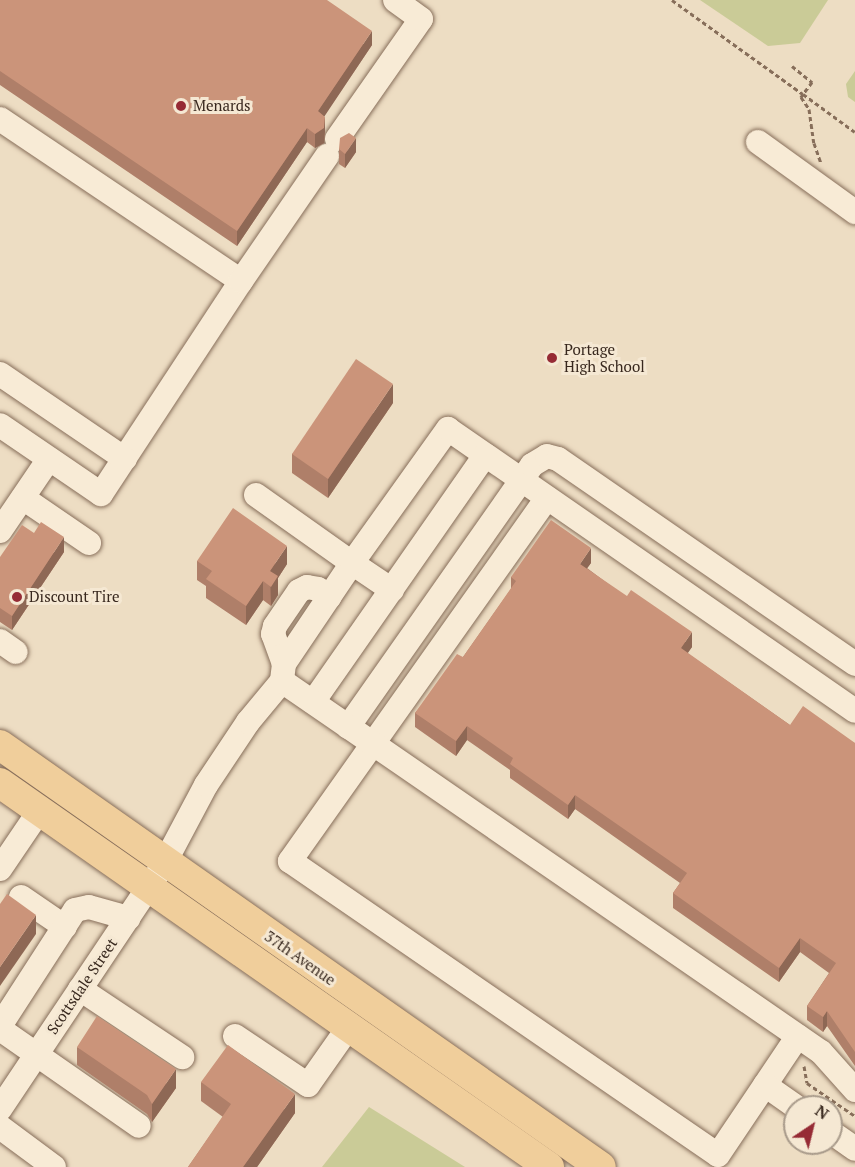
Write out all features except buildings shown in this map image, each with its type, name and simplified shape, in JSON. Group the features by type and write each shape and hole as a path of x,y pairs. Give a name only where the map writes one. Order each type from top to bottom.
{"main road":[{"name":"37th Avenue","path":"0,745 164,864 601,1167"},
{"name":"37th Avenue","path":"0,784 540,1164"}],"street":[{"path":"0,425 101,494 241,281 421,19 395,0"},
{"path":"0,118 241,281"},
{"path":"758,142 855,212"},
{"path":"0,374 125,459"},
{"name":"Scottsdale Street","path":"0,1109 164,864 206,785 283,673 329,597 448,429 486,455"},
{"path":"314,702 486,455 855,711"},
{"path":"348,727 521,480 537,460 547,456 558,459 855,664"},
{"path":"0,531 49,459"},
{"path":"256,495 392,590"},
{"path":"23,498 89,543"},
{"path":"547,498 290,861 718,1155 792,1044"},
{"path":"283,673 314,702 348,727 792,1044 826,1056 855,1090"},
{"path":"0,869 40,810"},
{"path":"21,897 65,927"},
{"path":"128,918 89,907 75,910 0,1028 139,1126"},
{"path":"80,990 182,1057"},
{"path":"235,1036 308,1085 348,1028"},
{"path":"765,1085 783,1098"},
{"path":"0,1126 54,1167"}],"path":[{"path":"672,0 855,132"},
{"path":"792,66 812,82 801,97 809,109 814,143 825,167"},
{"path":"792,1044 808,1071 807,1083 855,1116"}],"green space":[{"path":"700,0 828,0 800,43 768,46"},
{"path":"855,71 855,102 848,97 846,84"},
{"path":"369,1107 465,1167 322,1167"}],"place":[{"name":"Menards","path":"181,106"},
{"name":"Portage High School","path":"552,358"},
{"name":"Discount Tire","path":"17,597"}]}
